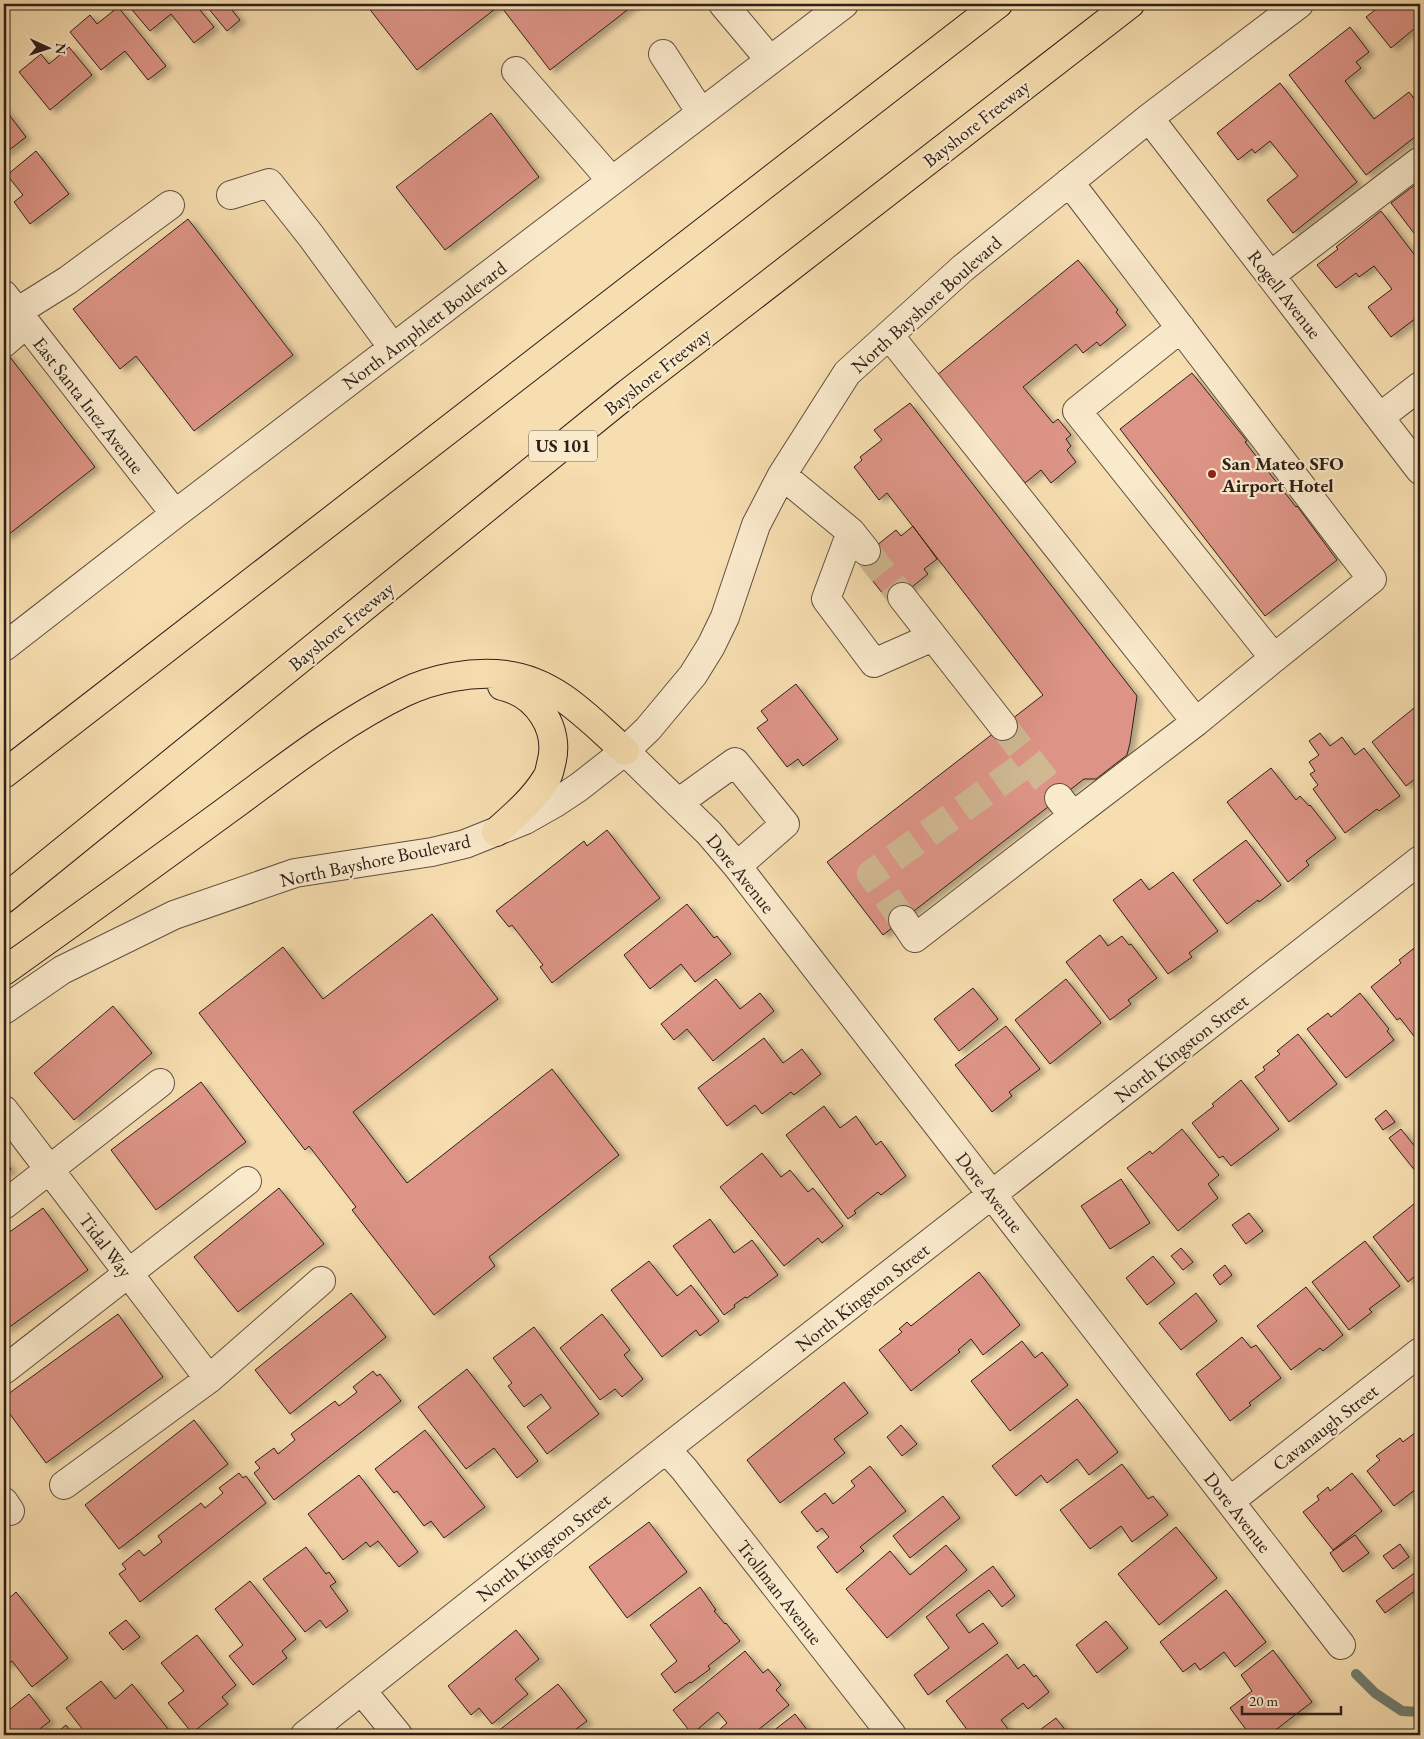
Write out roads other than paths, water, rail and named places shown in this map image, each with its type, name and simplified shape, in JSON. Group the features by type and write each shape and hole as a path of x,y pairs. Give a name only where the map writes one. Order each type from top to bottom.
{"highway":[{"path":"4,774 998,4"},
{"name":"Bayshore Freeway","path":"4,899 628,393 1130,4"},
{"path":"4,971 333,733 405,692 434,682 460,676 483,674 507,675 552,690 574,705 624,751"},
{"path":"405,692 461,681 482,682 506,687 526,696 542,711 552,731 554,746 554,754 548,777 532,799 496,832"}],"street":[{"path":"723,4 770,60"},
{"name":"North Amphlett Boulevard","path":"4,647 175,514 844,4"},
{"name":"North Bayshore Boulevard","path":"4,1010 62,970 174,915 295,873 432,852 465,844 526,820 579,788 648,729 693,675 711,646 725,616 756,525 782,474 847,373 963,268 1149,118 1300,4"},
{"path":"663,54 701,113"},
{"path":"516,72 612,181"},
{"name":"Rogell Avenue","path":"1149,118 1420,470"},
{"path":"1271,275 1420,161"},
{"path":"903,920 915,938 1066,807 1196,722 1372,579 1069,182"},
{"path":"231,195 269,183 311,236 393,348"},
{"path":"4,343 16,311 68,280 170,205"},
{"name":"East Santa Inez Avenue","path":"16,311 175,514"},
{"path":"1181,328 1077,411 1274,658"},
{"path":"889,335 1196,722"},
{"path":"1380,417 1420,386"},
{"path":"782,474 859,541 826,599 874,663 933,637"},
{"path":"902,597 1003,726"},
{"name":"Dore Avenue","path":"624,751 709,833 737,866 1341,1645"},
{"path":"678,803 735,762 785,824 737,866"},
{"name":"North Kingston Street","path":"306,1735 666,1449 1420,860"},
{"path":"4,1205 160,1083"},
{"name":"Tidal Way","path":"4,1110 209,1379"},
{"path":"4,1370 247,1181"},
{"path":"64,1485 209,1379 321,1281"},
{"name":"Cavanaugh Street","path":"1230,1501 1420,1352"},
{"name":"Trollman Avenue","path":"666,1449 892,1735"},
{"path":"362,1691 398,1735"}],"waterway":[{"path":"1356,1674 1375,1693 1402,1711 1420,1712"}],"tunnel":[{"path":"866,551 902,597"},
{"path":"1003,726 1059,798"},
{"path":"903,920 871,874 1030,761"}],"place":[{"name":"San Mateo SFO Airport Hotel","path":"1212,474"}]}
